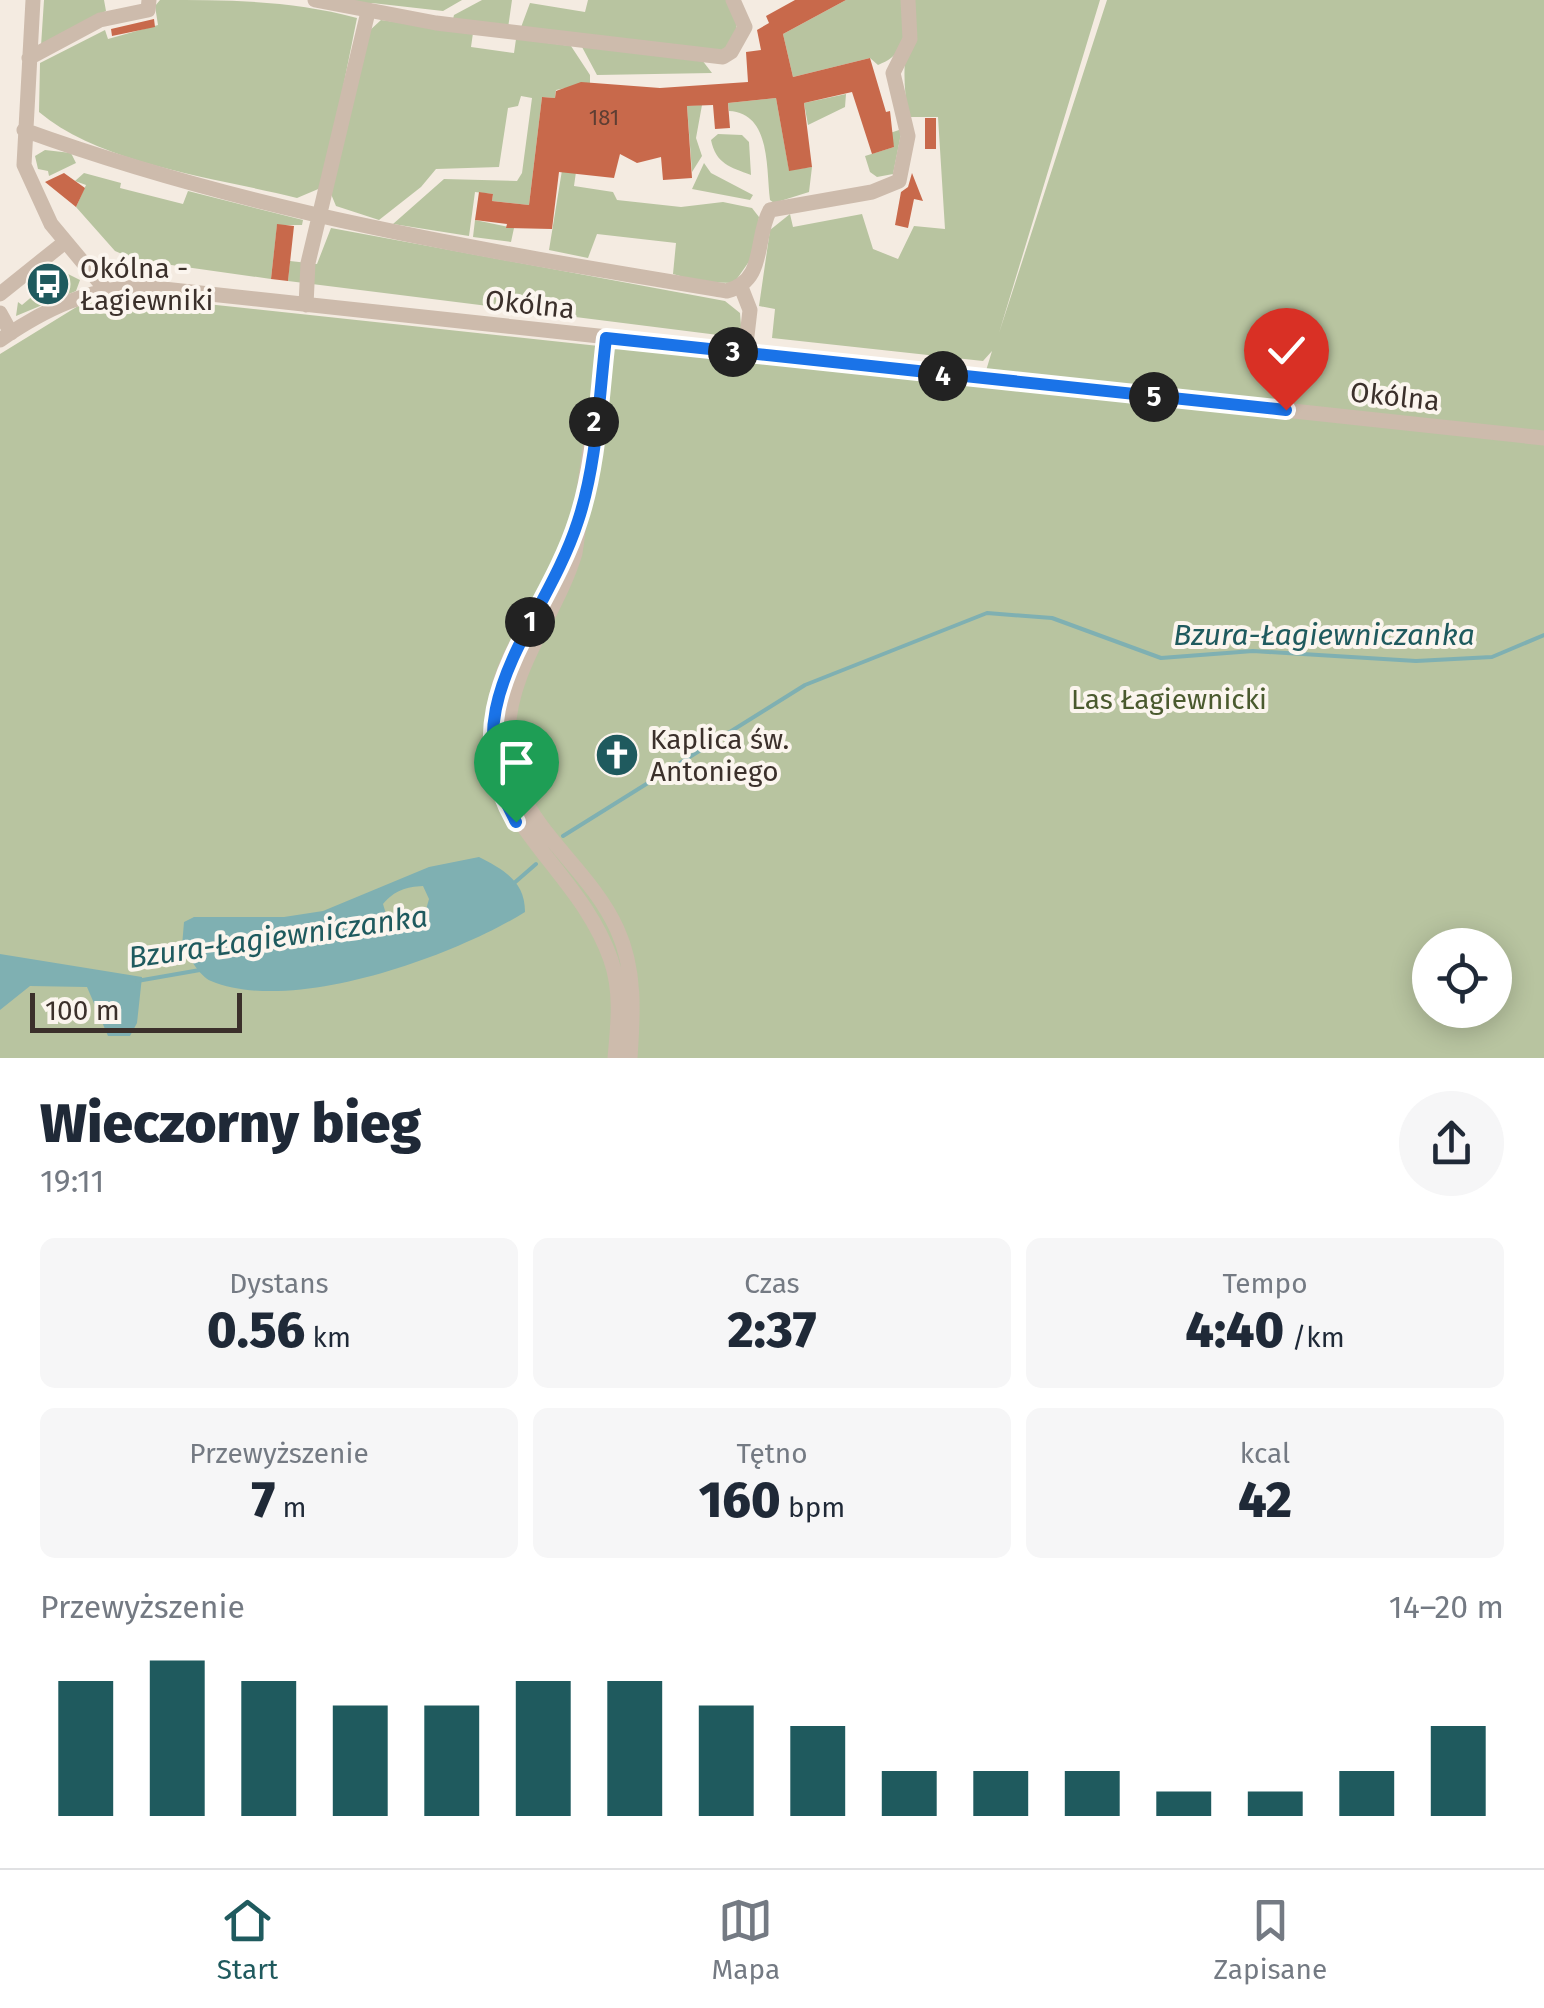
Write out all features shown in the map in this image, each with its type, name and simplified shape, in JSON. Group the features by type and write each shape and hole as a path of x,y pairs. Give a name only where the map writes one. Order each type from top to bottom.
{"street":[{"path":"33,0 24,130 26,175 66,242 106,290"},
{"path":"29,58 100,20 148,10 149,0"},
{"path":"315,0 368,12 723,57 745,26 733,0"},
{"path":"24,130 114,164 320,218 727,291 741,287 757,262 770,210 872,192 899,181 908,136 893,73 910,39 908,0"},
{"path":"306,305 308,263 368,12"},
{"path":"0,294 66,242"},
{"path":"741,287 750,310 745,353"},
{"name":"Okólna","path":"6,336 50,308 106,290 145,288 1544,438"},
{"path":"0,313 6,336"},
{"path":"606,338 580,518 566,581 518,679 511,704 509,753 517,787 533,819 618,929 632,990 630,1058"},
{"path":"580,518 553,582 500,682 494,759 516,822 603,940 618,987 615,1058"}],"green space":[{"path":"44,0 104,0 106,11 41,46"},
{"path":"160,0 283,4 357,18 323,187 297,198 162,167 95,145 39,112 40,63 105,30 108,39 158,25 155,6"},
{"path":"338,0 462,0 443,11 372,3 365,7"},
{"path":"482,0 512,0 508,28 453,19"},
{"path":"588,0 728,0 736,28 721,53 520,30 530,3 585,12"},
{"path":"846,0 902,0 903,39 896,54 878,65 870,58 793,77 783,34"},
{"name":"Las Łagiewnicki","path":"913,0 1100,0 999,333 1107,0 1544,0 1544,1058 0,1058 0,354 96,295 132,296 981,387 992,351 983,361 772,338 775,309 759,306 770,230 790,214 793,227 862,214 873,249 898,259 914,226 945,229 938,117 909,117 905,59"},
{"path":"381,20 473,33 471,47 514,53 516,39 571,46 590,75 590,83 556,90 555,98 542,97 529,205 492,201 493,194 475,192 469,236 393,224 444,179 517,181 522,173 532,98 521,96 518,106 508,108 499,167 436,169 421,187 379,220 336,206 331,194 368,32"},
{"path":"582,47 702,60 712,73 597,75"},
{"path":"846,94 845,107 808,125 804,103"},
{"path":"776,98 789,170 812,167 809,192 774,203 770,200 764,144 759,132 743,114 729,111 728,103"},
{"path":"702,105 696,138 702,156 692,172 687,106"},
{"path":"902,129 893,174 877,177 870,172 865,156 894,147 890,133"},
{"path":"718,134 742,135 749,142 751,175 720,160 711,140"},
{"path":"45,150 71,153 76,163 49,176 48,171 38,169 35,156"},
{"path":"704,163 711,173 753,195 750,200 692,189"},
{"path":"563,164 577,165 574,186 613,192 617,200 681,207 723,202 752,208 759,217 755,253 734,283 701,282 673,274 676,243 597,234 588,258 549,250"},
{"path":"84,173 121,183 120,188 183,204 188,191 303,220 302,225 277,225 271,279 136,260 115,251 76,207 86,185 75,181"},
{"path":"475,220 514,228 511,242 473,237"},
{"path":"331,228 725,301 740,313 742,338 288,281 290,261 317,264"},
{"path":"64,272 80,280 76,291 16,316 18,302 22,305 41,289 44,292"}],"water":[{"path":"479,857 517,884 525,912 416,962 328,986 285,991 245,990 211,981 182,946 184,922 194,917 284,917 323,911 429,867","holes":["417,886 423,886 429,899 425,913 398,921 386,914 383,904 396,892"]},
{"path":"0,954 142,977 137,1023 130,1036 108,1036 87,987 30,986 0,1010"}],"building":[{"path":"795,0 846,0 783,34 793,77 870,58 886,112 890,111 894,147 872,154 852,92 804,103 812,167 789,171 776,98 728,103 730,128 715,129 713,105 687,106 692,178 663,180 661,157 637,163 620,154 614,178 559,172 552,229 506,228 507,224 475,220 479,192 493,194 492,201 529,205 542,97 555,98 556,91 581,82 660,88 748,82 746,52 761,50 757,30 769,23 766,16"},
{"path":"154,19 155,27 112,36 111,29"},
{"path":"925,118 936,118 936,149 925,149"},
{"path":"64,173 85,188 76,207 45,182"},
{"path":"912,173 923,201 914,199 908,228 895,225 901,192 908,187"},
{"path":"277,224 294,226 288,281 271,279"},
{"name":"Kaplica św. Antoniego","path":"617,746 627,756 611,765 608,755"}],"waterway":[{"name":"Bzura-Łagiewniczanka","path":"563,836 805,685 987,613 1052,618 1161,658 1253,651 1416,661 1492,657 1544,635"},
{"name":"Bzura-Łagiewniczanka","path":"513,884 536,864"},
{"name":"Bzura-Łagiewniczanka","path":"137,981 200,970"}],"place":[{"name":"Okólna - Łagiewniki","path":"48,284"},
{"name":"Kaplica św. Antoniego","path":"617,755"}],"route":[{"path":"516,822 499,785 494,759 495,706 500,682 553,582 580,518 606,338 1286,410"}]}
